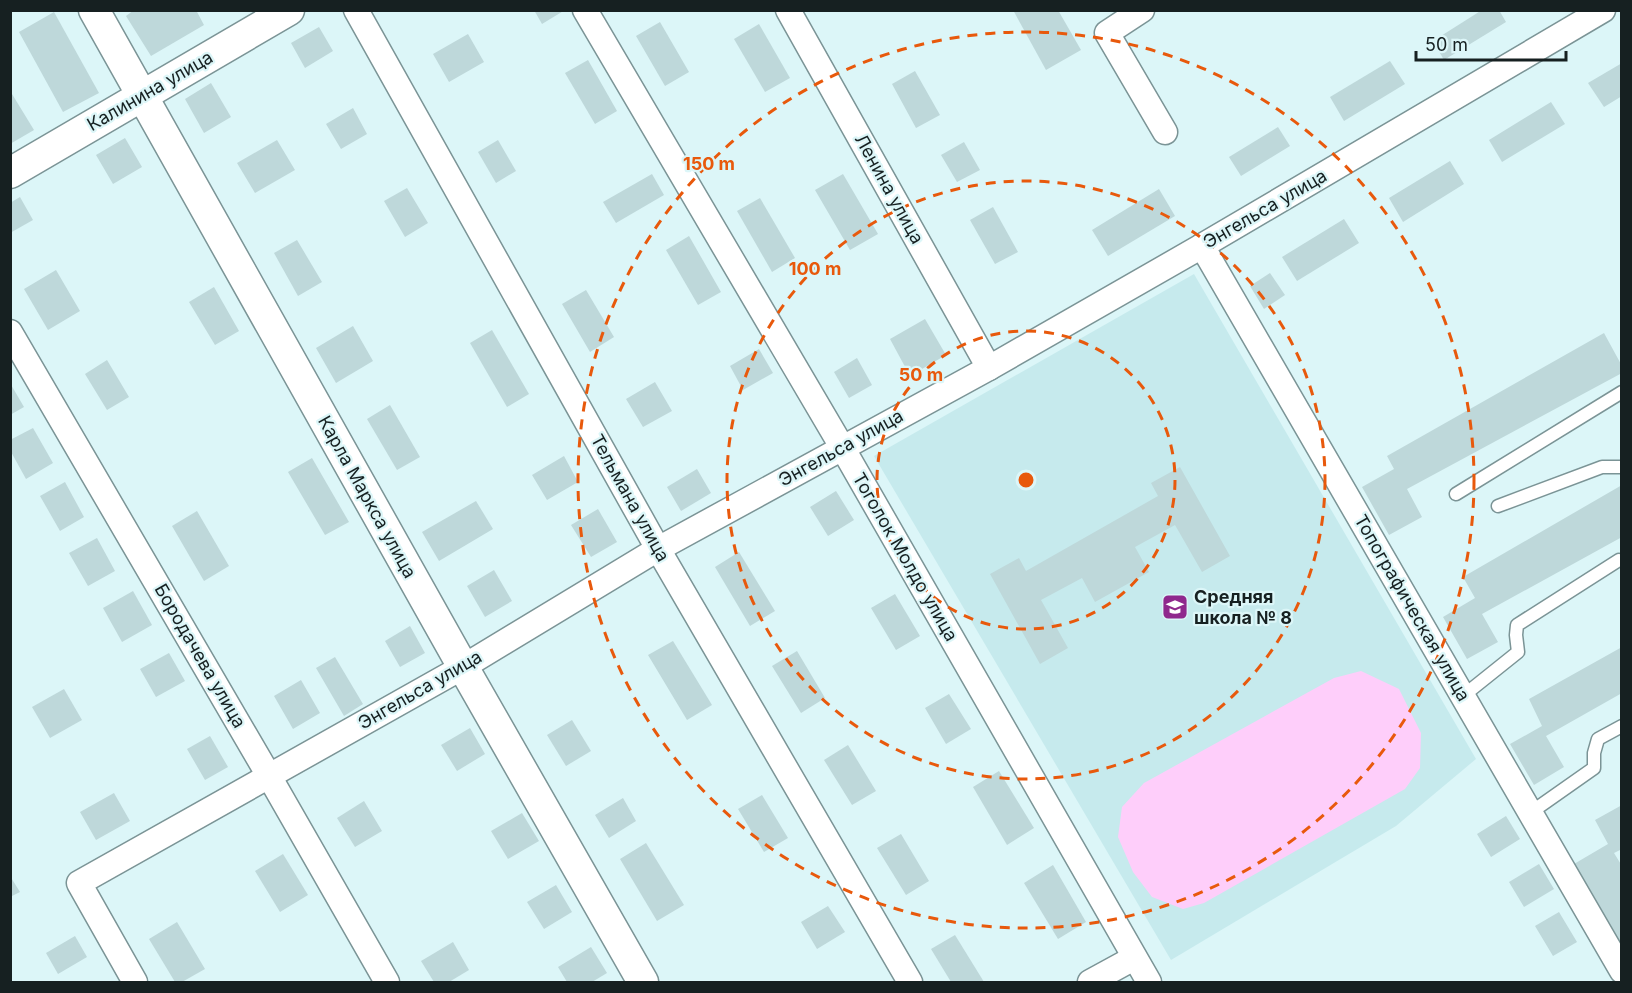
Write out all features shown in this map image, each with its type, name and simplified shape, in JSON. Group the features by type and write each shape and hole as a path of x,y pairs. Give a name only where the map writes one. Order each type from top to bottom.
{"street":[{"name":"Калинина улица","path":"10,173 289,10"},
{"name":"Тельмана улица","path":"356,10 658,549 910,982"},
{"name":"Тоголок Молдо улица","path":"585,10 842,447 1149,982"},
{"name":"Ленина улица","path":"788,10 989,368"},
{"path":"1142,10 1107,33 1165,132"},
{"name":"Энгельса улица","path":"135,982 79,883 463,667 658,549 989,368 1202,246 1603,10"},
{"name":"Карла Маркса улица","path":"96,11 141,96 643,982"},
{"name":"Топографическая улица","path":"1202,246 1622,971"},
{"name":"Бородачева улица","path":"10,332 387,982"},
{"path":"1090,982 1134,958"}],"lane":[{"path":"1456,494 1622,392"},
{"path":"1498,506 1602,467 1622,467"},
{"path":"1462,696 1518,652 1517,625 1619,560"},
{"path":"1530,813 1594,768 1594,753 1598,739 1622,726"}],"shaded area":[{"name":"Средняя школа № 8","path":"1194,274 1476,759 1396,826 1171,960 874,456"},
{"path":"1361,671 1399,689 1421,733 1420,768 1405,789 1204,903 1183,909 1152,897 1133,872 1118,837 1122,807 1144,783 1334,678"}],"building":[{"path":"134,10 196,10 204,25 151,56 126,16"},
{"path":"534,10 565,10 542,24"},
{"path":"1013,10 1058,10 1081,50 1046,70"},
{"path":"1482,10 1499,10 1506,22 1444,60 1433,41"},
{"path":"54,12 99,93 63,112 19,32"},
{"path":"660,22 689,72 665,86 636,36"},
{"path":"759,24 790,78 765,92 734,39"},
{"path":"319,27 333,51 305,68 291,43"},
{"path":"468,34 484,62 449,82 433,54"},
{"path":"588,60 617,111 595,124 565,73"},
{"path":"1390,61 1405,84 1344,121 1330,97"},
{"path":"1622,63 1622,96 1604,107 1588,83"},
{"path":"915,71 940,115 916,128 892,84"},
{"path":"211,83 231,117 204,133 185,99"},
{"path":"12,94 34,130 10,144 10,95"},
{"path":"1551,102 1565,124 1502,162 1489,140"},
{"path":"353,108 367,134 341,149 326,124"},
{"path":"1278,127 1290,146 1241,176 1229,157"},
{"path":"125,138 142,167 113,184 96,155"},
{"path":"277,140 295,170 255,193 237,163"},
{"path":"498,140 516,171 496,183 478,152"},
{"path":"964,142 980,170 957,182 941,155"},
{"path":"1450,161 1464,184 1403,222 1389,198"},
{"path":"652,174 664,195 616,223 603,202"},
{"path":"843,174 878,234 850,250 815,190"},
{"path":"407,188 428,223 405,237 384,201"},
{"path":"1159,189 1175,216 1108,256 1092,230"},
{"path":"20,197 33,220 10,233 10,203"},
{"path":"760,198 795,258 772,272 737,211"},
{"path":"993,207 1018,252 995,264 970,220"},
{"path":"1344,219 1359,243 1297,281 1282,257"},
{"path":"689,236 721,292 698,305 666,250"},
{"path":"297,240 322,282 298,296 274,253"},
{"path":"56,270 80,311 48,330 24,289"},
{"path":"1270,273 1285,295 1264,309 1250,286"},
{"path":"214,287 239,331 215,345 189,302"},
{"path":"586,290 614,337 590,352 562,304"},
{"path":"925,319 946,355 910,376 890,339"},
{"path":"353,326 373,361 336,383 316,348"},
{"path":"492,330 529,394 507,407 470,343"},
{"path":"1604,333 1622,366 1622,373 1407,489 1422,517 1389,535 1362,487 1394,469 1387,456"},
{"path":"759,349 773,373 743,390 730,366"},
{"path":"857,358 872,385 849,398 834,372"},
{"path":"107,360 129,397 107,410 85,374"},
{"path":"655,382 672,411 643,427 626,399"},
{"path":"10,383 24,407 10,415"},
{"path":"390,405 420,457 397,470 367,419"},
{"path":"33,428 53,463 26,479 10,450 10,440"},
{"path":"564,456 578,482 547,500 532,475"},
{"path":"312,458 349,522 325,535 288,472"},
{"path":"1180,467 1230,556 1202,572 1175,525 1135,547 1149,572 1095,602 1082,578 1041,600 1068,648 1040,664 990,574 1019,558 1026,571 1158,496 1151,483"},
{"path":"697,469 711,493 681,511 667,487"},
{"path":"65,482 84,517 60,531 40,496"},
{"path":"1622,485 1622,537 1482,614 1498,642 1467,659 1443,617 1475,598 1463,577"},
{"path":"836,491 854,520 828,536 810,507"},
{"path":"476,501 493,529 439,561 422,532"},
{"path":"598,509 617,542 591,557 571,525"},
{"path":"197,511 229,566 204,581 172,526"},
{"path":"97,538 115,571 88,586 69,553"},
{"path":"739,552 775,611 750,626 715,567"},
{"path":"494,570 512,601 485,617 467,586"},
{"path":"133,591 152,625 122,642 103,608"},
{"path":"895,594 920,636 896,650 871,608"},
{"path":"410,626 425,653 400,667 385,641"},
{"path":"673,641 712,705 687,720 648,655"},
{"path":"1622,647 1622,693 1546,736 1564,767 1534,785 1510,744 1542,726 1529,699"},
{"path":"797,651 825,698 801,713 772,666"},
{"path":"169,653 185,681 156,697 140,669"},
{"path":"335,657 363,704 344,716 316,668"},
{"path":"301,680 320,713 293,729 274,696"},
{"path":"64,689 82,720 50,738 32,707"},
{"path":"949,694 971,729 946,744 925,708"},
{"path":"572,720 591,751 566,766 547,735"},
{"path":"470,728 485,754 457,771 441,745"},
{"path":"210,736 228,767 205,780 187,749"},
{"path":"848,745 876,791 852,805 824,760"},
{"path":"999,771 1034,828 1007,845 973,787"},
{"path":"114,793 130,821 96,840 80,812"},
{"path":"762,795 788,838 764,852 738,809"},
{"path":"623,798 636,821 609,838 595,815"},
{"path":"364,801 382,831 355,847 337,818"},
{"path":"1622,805 1622,849 1614,853 1622,866 1622,945 1574,864 1608,844 1595,820"},
{"path":"522,813 539,841 508,859 491,831"},
{"path":"1506,816 1520,839 1491,857 1477,834"},
{"path":"901,834 929,881 906,895 877,848"},
{"path":"646,843 684,905 657,921 620,859"},
{"path":"283,854 308,895 280,912 255,871"},
{"path":"1539,864 1554,889 1524,907 1509,882"},
{"path":"1053,865 1086,922 1058,939 1024,883"},
{"path":"10,876 20,892 10,897"},
{"path":"556,885 572,912 544,929 527,902"},
{"path":"828,906 845,932 817,949 801,922"},
{"path":"1559,912 1577,942 1553,956 1535,926"},
{"path":"177,922 205,969 182,982 175,982 149,939"},
{"path":"955,935 984,982 951,982 931,949"},
{"path":"75,936 87,957 58,974 46,953"},
{"path":"453,942 469,970 449,982 434,982 421,961"},
{"path":"591,947 607,973 592,982 567,982 558,967"}],"place":[{"name":"Средняя школа № 8","path":"1175,607"}]}
